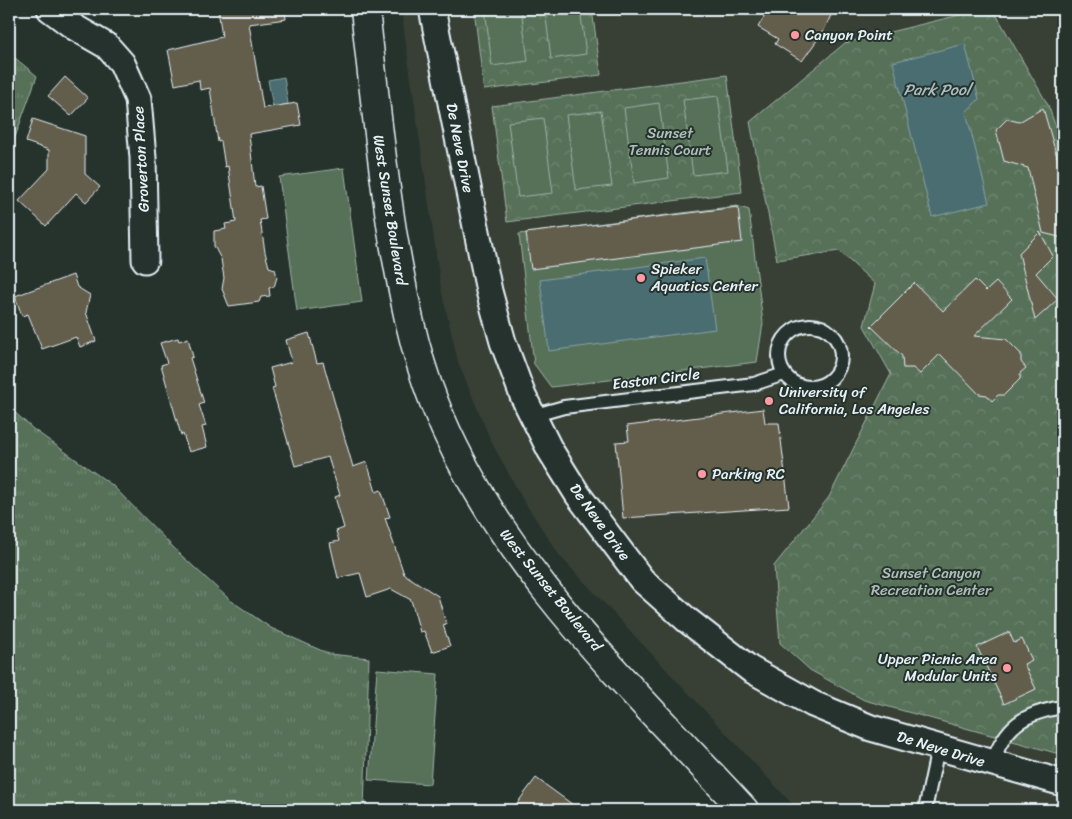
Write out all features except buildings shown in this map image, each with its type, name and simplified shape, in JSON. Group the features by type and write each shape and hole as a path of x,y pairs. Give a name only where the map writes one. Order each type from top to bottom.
{"main road":[{"name":"West Sunset Boulevard","path":"365,9 376,116 402,287 416,352 442,421 489,511 518,555 578,628 744,810"}],"street":[{"name":"Groverton Place","path":"50,9 74,27 107,46 122,63 138,99 143,158 145,260"},
{"name":"De Neve Drive","path":"432,9 488,291 503,342 532,416 550,450 578,495 642,580 687,620 750,669 813,704 871,728 1063,783"}],"lane":[{"path":"815,324 833,334 839,343 842,353 836,373 829,381 820,386 808,387 798,385 784,374 778,354 781,344 794,328 815,324"},
{"name":"Easton Circle","path":"532,416 564,407 754,384 784,374"},
{"path":"992,764 1004,736 1017,723 1032,714 1063,707"},
{"path":"924,810 938,748"}],"shaded area":[{"name":"University of California, Los Angeles","path":"401,9 1063,9 1063,810 798,810 560,556 522,498 491,441 458,362 441,288"}],"green space":[{"path":"474,9 592,9 601,75 484,90"},
{"path":"485,9 521,9 528,61 492,66"},
{"path":"545,9 580,9 586,54 551,59"},
{"name":"Sunset Canyon Recreation Center","path":"984,9 993,9 1048,105 1063,147 1063,755 864,700 810,670 780,643 774,566 829,497 891,374 864,326 875,284 839,251 777,260 750,122 845,43"},
{"path":"9,53 37,76 9,154"},
{"name":"Sunset Tennis Court","path":"727,75 742,192 507,222 492,106"},
{"path":"718,96 728,171 693,175 683,100"},
{"path":"659,103 669,178 634,183 624,108"},
{"path":"601,111 612,186 576,190 566,115"},
{"path":"543,118 553,193 518,197 508,122"},
{"path":"344,168 362,302 297,311 279,177"},
{"name":"Spieker Aquatics Center","path":"737,206 749,210 763,323 757,362 551,387 534,364 519,234"},
{"path":"9,407 33,429 112,485 182,556 230,600 271,628 329,654 369,658 364,810 9,810"},
{"path":"377,669 438,674 430,784 369,780"}],"water":[{"name":"Park Pool","path":"965,44 979,99 966,112 989,203 932,217 893,62"},
{"path":"284,77 288,104 273,107 268,80"},
{"path":"705,258 715,329 549,351 540,280"}],"place":[{"name":"Canyon Point","path":"795,35"},
{"name":"Spieker Aquatics Center","path":"641,278"},
{"name":"University of California, Los Angeles","path":"769,401"},
{"name":"Parking RC","path":"702,474"},
{"name":"Upper Picnic Area Modular Units","path":"1007,668"}]}
